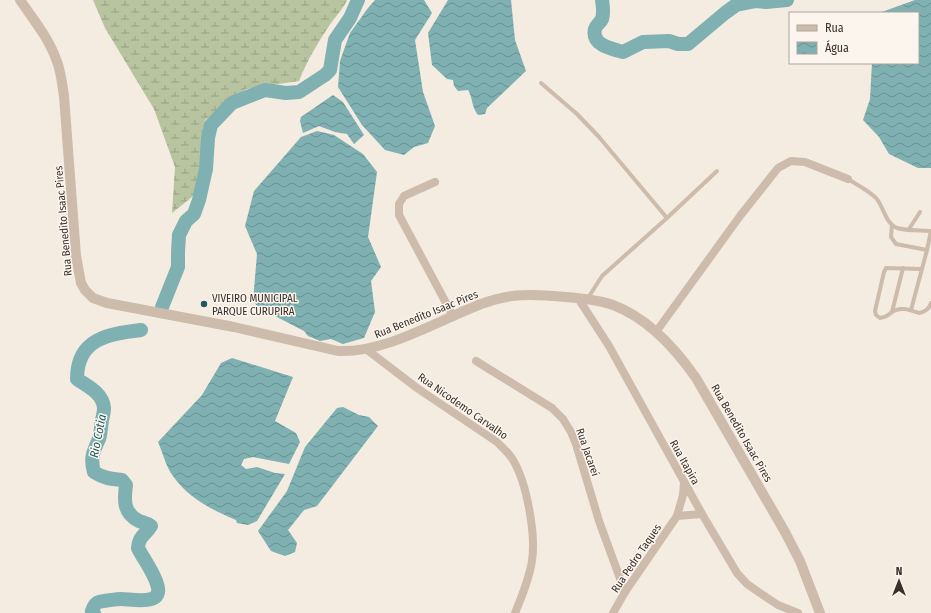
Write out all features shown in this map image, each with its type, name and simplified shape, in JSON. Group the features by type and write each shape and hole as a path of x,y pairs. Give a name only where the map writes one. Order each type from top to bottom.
{"street":[{"name":"Rua Benedito Isaac Pires","path":"20,0 45,37 56,59 62,80 76,256 80,283 93,298 107,303 234,327 338,351 353,352 366,350 381,345 496,299 510,295 547,295 582,299 612,305 642,321 656,332 682,358 696,378 759,485 800,561 820,613"},
{"path":"656,332 740,216 778,168 791,161 805,162 848,179"},
{"path":"435,182 404,196 399,204 399,215 454,316"},
{"name":"Rua Itapira","path":"582,299 702,514 737,573 747,584 778,605 798,613"},
{"name":"Rua Nicodemo Carvalho","path":"366,350 417,388 497,442 514,460 522,477 534,533 532,561 528,582 516,613"},
{"name":"Rua Jacareí","path":"476,361 552,408 563,419 576,444 599,521 625,592"},
{"name":"Rua Pedro Taques","path":"613,613 625,592 677,516 683,495 684,482"},
{"path":"677,516 702,514"},
{"path":"773,613 778,605"}],"lane":[{"path":"541,83 577,114 599,137 667,218"},
{"path":"582,299 602,276 717,171"},
{"path":"848,179 875,197 880,203 888,221 896,227 931,232 911,310"},
{"path":"909,229 920,212"},
{"path":"892,224 891,237 896,244 927,250"},
{"path":"922,269 886,268 875,311 876,315 880,318 886,317 896,309 907,309 922,313 930,306 931,302"},
{"path":"892,312 903,268"}],"green space":[{"path":"93,0 347,0 317,44 299,81 246,89 205,120 202,189 172,213 175,167 154,109 105,28"}],"water":[{"path":"375,0 424,0 432,13 415,40 423,92 435,126 428,143 414,147 404,155 385,150 362,125 338,87 340,61 350,33"},
{"path":"448,0 511,0 515,40 526,71 487,108 485,114 478,115 468,90 458,91 454,86 453,80 447,79 432,65 428,33"},
{"path":"915,0 931,0 931,168 918,168 889,154 879,137 863,120 870,99 872,64 919,64 919,12 882,12"},
{"path":"333,95 343,102 364,135 354,144 347,134 335,132 319,126 303,133 300,121 301,117"},
{"path":"317,131 334,135 363,154 377,172 368,237 381,267 371,281 375,312 364,338 343,344 331,339 320,341 308,336 304,331 275,316 262,312 253,301 257,254 245,226 254,191 301,137"},
{"path":"232,358 293,377 275,421 296,433 300,442 289,464 253,457 244,459 241,465 246,469 257,467 275,473 285,474 257,521 248,525 237,523 236,520 209,507 186,491 179,484 166,464 158,442 202,395 221,363"},
{"path":"343,407 359,415 369,417 378,426 317,506 304,510 288,530 297,543 295,552 285,556 271,551 258,531 287,491 305,447 337,408"}],"waterway":[{"name":"Rio Cotia","path":"162,307 178,267 179,235 186,221 194,214 199,200 206,169 208,138 211,125 232,103 265,90 286,93 299,92 325,75 330,70 335,40 350,18 358,0"},
{"name":"Rio Cotia","path":"602,0 603,14 602,19 595,29 596,39 603,45 623,52 643,42 669,41 678,44 688,44 736,5 756,1 766,2 787,0"},
{"name":"Rio Cotia","path":"94,613 92,611 93,608 95,604 99,602 121,599 152,599 156,596 158,591 153,575 138,548 141,538 151,526 134,518 127,510 125,501 126,485 122,480 107,478 94,472 92,463 93,455 100,437 104,408 98,394 77,379 78,365 82,355 89,347 107,336 141,330"}],"place":[{"name":"VIVEIRO MUNICIPAL PARQUE CURUPIRA","path":"204,304"}]}
